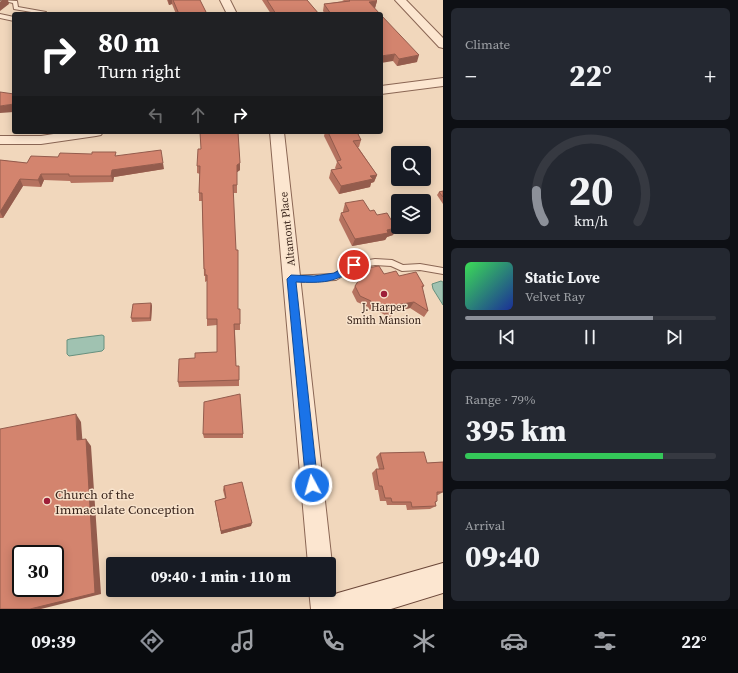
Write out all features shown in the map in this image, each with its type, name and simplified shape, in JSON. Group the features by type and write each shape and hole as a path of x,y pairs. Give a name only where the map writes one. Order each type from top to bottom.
{"street":[{"path":"225,0 231,12"},
{"path":"400,0 443,45"},
{"path":"383,90 443,82"},
{"path":"0,140 41,140 82,134"},
{"name":"Altamont Place","path":"277,134 319,557"},
{"path":"338,609 443,578"},
{"path":"323,597 324,609"}],"lane":[{"path":"3,0 15,2 16,8 43,12"},
{"path":"0,16 12,19"},
{"path":"291,279 314,279 336,276 354,265 375,262 392,263 402,268 420,267 443,271"}],"shaded area":[{"path":"441,281 443,282 443,305 433,289 432,284"},
{"path":"102,335 104,336 104,349 102,351 69,356 67,354 67,340"}],"building":[{"path":"173,0 200,0 206,12 178,12"},
{"path":"267,0 307,0 317,12 275,12"},
{"path":"349,0 376,0 377,1 369,2 378,12 330,12 324,4 350,1"},
{"path":"383,17 419,55 399,59 395,54 383,56"},
{"path":"0,92 12,94 12,104 0,106"},
{"path":"200,134 238,134 240,163 237,165 237,185 233,185 236,250 238,250 238,309 240,309 240,324 234,324 236,366 239,366 239,380 178,382 179,359 195,358 195,353 217,352 217,319 207,319 207,275 205,275 204,269 202,193 199,193 200,166 197,166 198,149 201,149"},
{"path":"329,134 358,134 361,140 353,141 377,175 370,176 373,179 341,186 331,170 342,168 337,161 341,160"},
{"path":"161,150 163,163 112,170 111,176 41,174 38,180 20,179 0,212 0,160 27,163 31,156 58,157 60,153 92,154 92,152 116,152 115,156"},
{"path":"443,191 443,197 439,192"},
{"path":"363,200 370,211 374,210 377,215 387,213 391,220 391,229 387,230 388,233 355,239 341,213 349,211 345,203"},
{"name":"J. Harper Smith Mansion","path":"379,266 384,274 396,271 399,276 416,272 424,286 422,286 428,311 414,302 396,305 394,311 382,304 374,306 371,301 360,296 355,286 367,268"},
{"path":"151,303 150,318 131,318 133,304"},
{"path":"240,394 243,434 203,434 204,402"},
{"name":"Church of the Immaculate Conception","path":"76,414 77,440 86,439 95,593 30,609 0,609 0,429"},
{"path":"424,452 427,463 443,462 443,492 437,492 437,501 435,502 436,506 412,507 411,502 392,502 391,498 385,498 382,486 379,486 376,469 384,469 380,453"},
{"path":"242,482 252,523 221,531 215,501 226,498 224,486"}],"place":[{"name":"J. Harper Smith Mansion","path":"384,294"},
{"name":"Church of the Immaculate Conception","path":"47,501"}],"route":[{"path":"312,485 291,279 314,279 336,276 354,265"}]}
